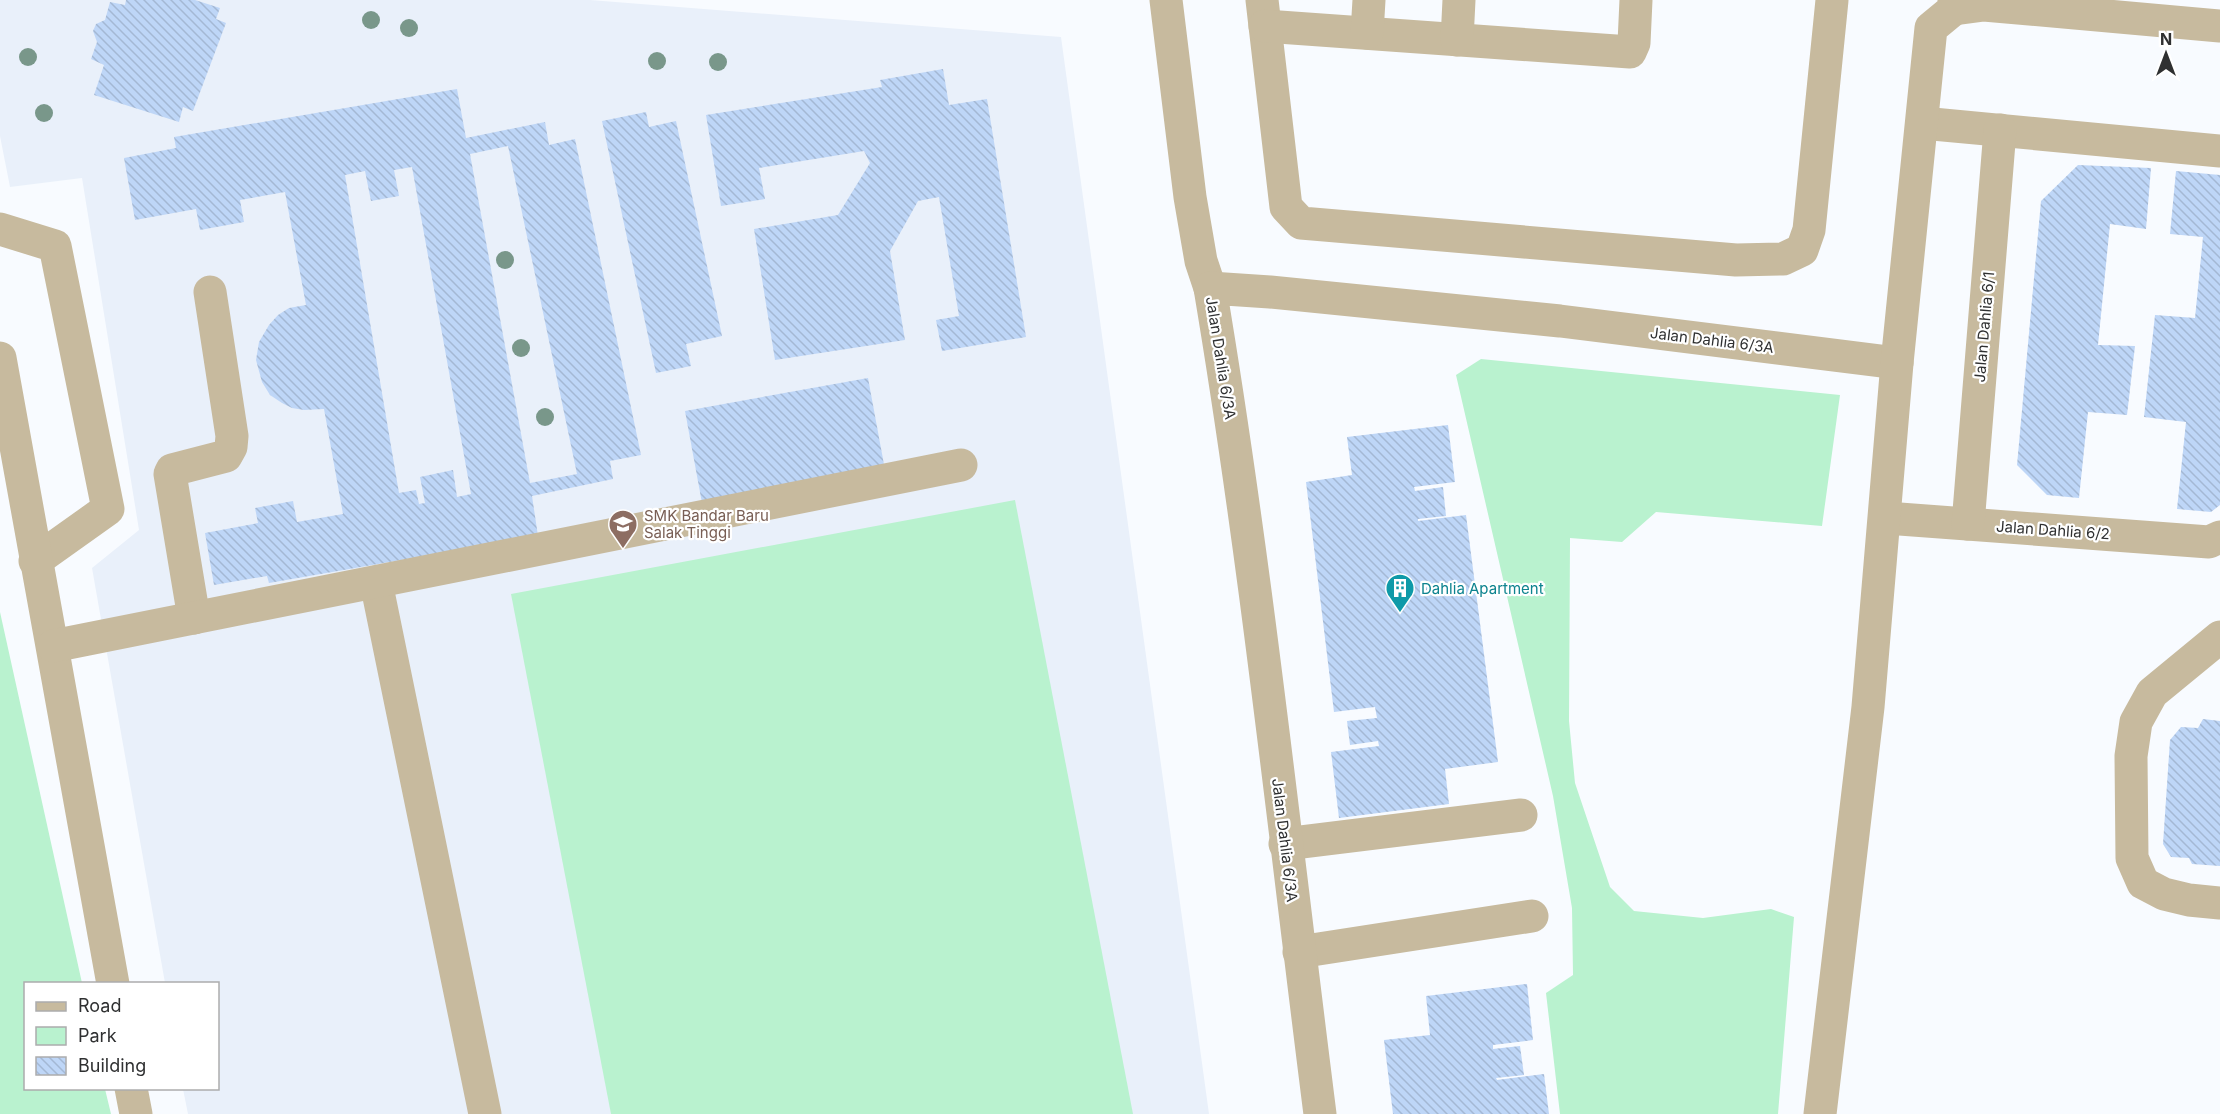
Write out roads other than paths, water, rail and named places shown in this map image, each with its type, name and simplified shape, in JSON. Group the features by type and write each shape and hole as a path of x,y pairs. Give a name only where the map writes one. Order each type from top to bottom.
{"street":[{"path":"1166,0 1195,230 1201,261 1210,288"},
{"path":"1367,33 1369,0"},
{"path":"1457,40 1459,0"},
{"path":"1636,0 1634,43 1630,52 1367,33 1263,13 1286,207 1300,223 1736,260 1783,259 1802,249 1809,230 1832,0"},
{"path":"1820,1114 1868,707 1886,518 1897,363 1931,28 1954,4 2220,26"},
{"path":"1922,123 2220,151"},
{"name":"Jalan Dahlia 6/1","path":"1968,524 2000,130"},
{"path":"0,229 55,246 108,509 35,561"},
{"name":"Jalan Dahlia 6/3A","path":"1320,1114 1285,844 1253,564 1210,288 1560,321 1897,363"},
{"path":"194,618 170,474 172,470 226,456 231,447 232,436 210,292"},
{"path":"0,358 113,982"},
{"path":"53,646 961,465"},
{"name":"Jalan Dahlia 6/2","path":"1886,518 2209,542 2220,537"},
{"path":"376,582 485,1114"},
{"path":"2220,637 2152,693 2136,722 2131,756 2132,858 2143,883 2164,894 2189,900 2220,903"},
{"path":"2187,663 2220,669"},
{"path":"1285,844 1521,815"},
{"path":"1299,952 1532,916"},
{"path":"131,1090 136,1114"}],"place":[{"name":"SMK Bandar Baru Salak Tinggi","path":"623,550"},
{"name":"Dahlia Apartment","path":"1400,614"}]}
